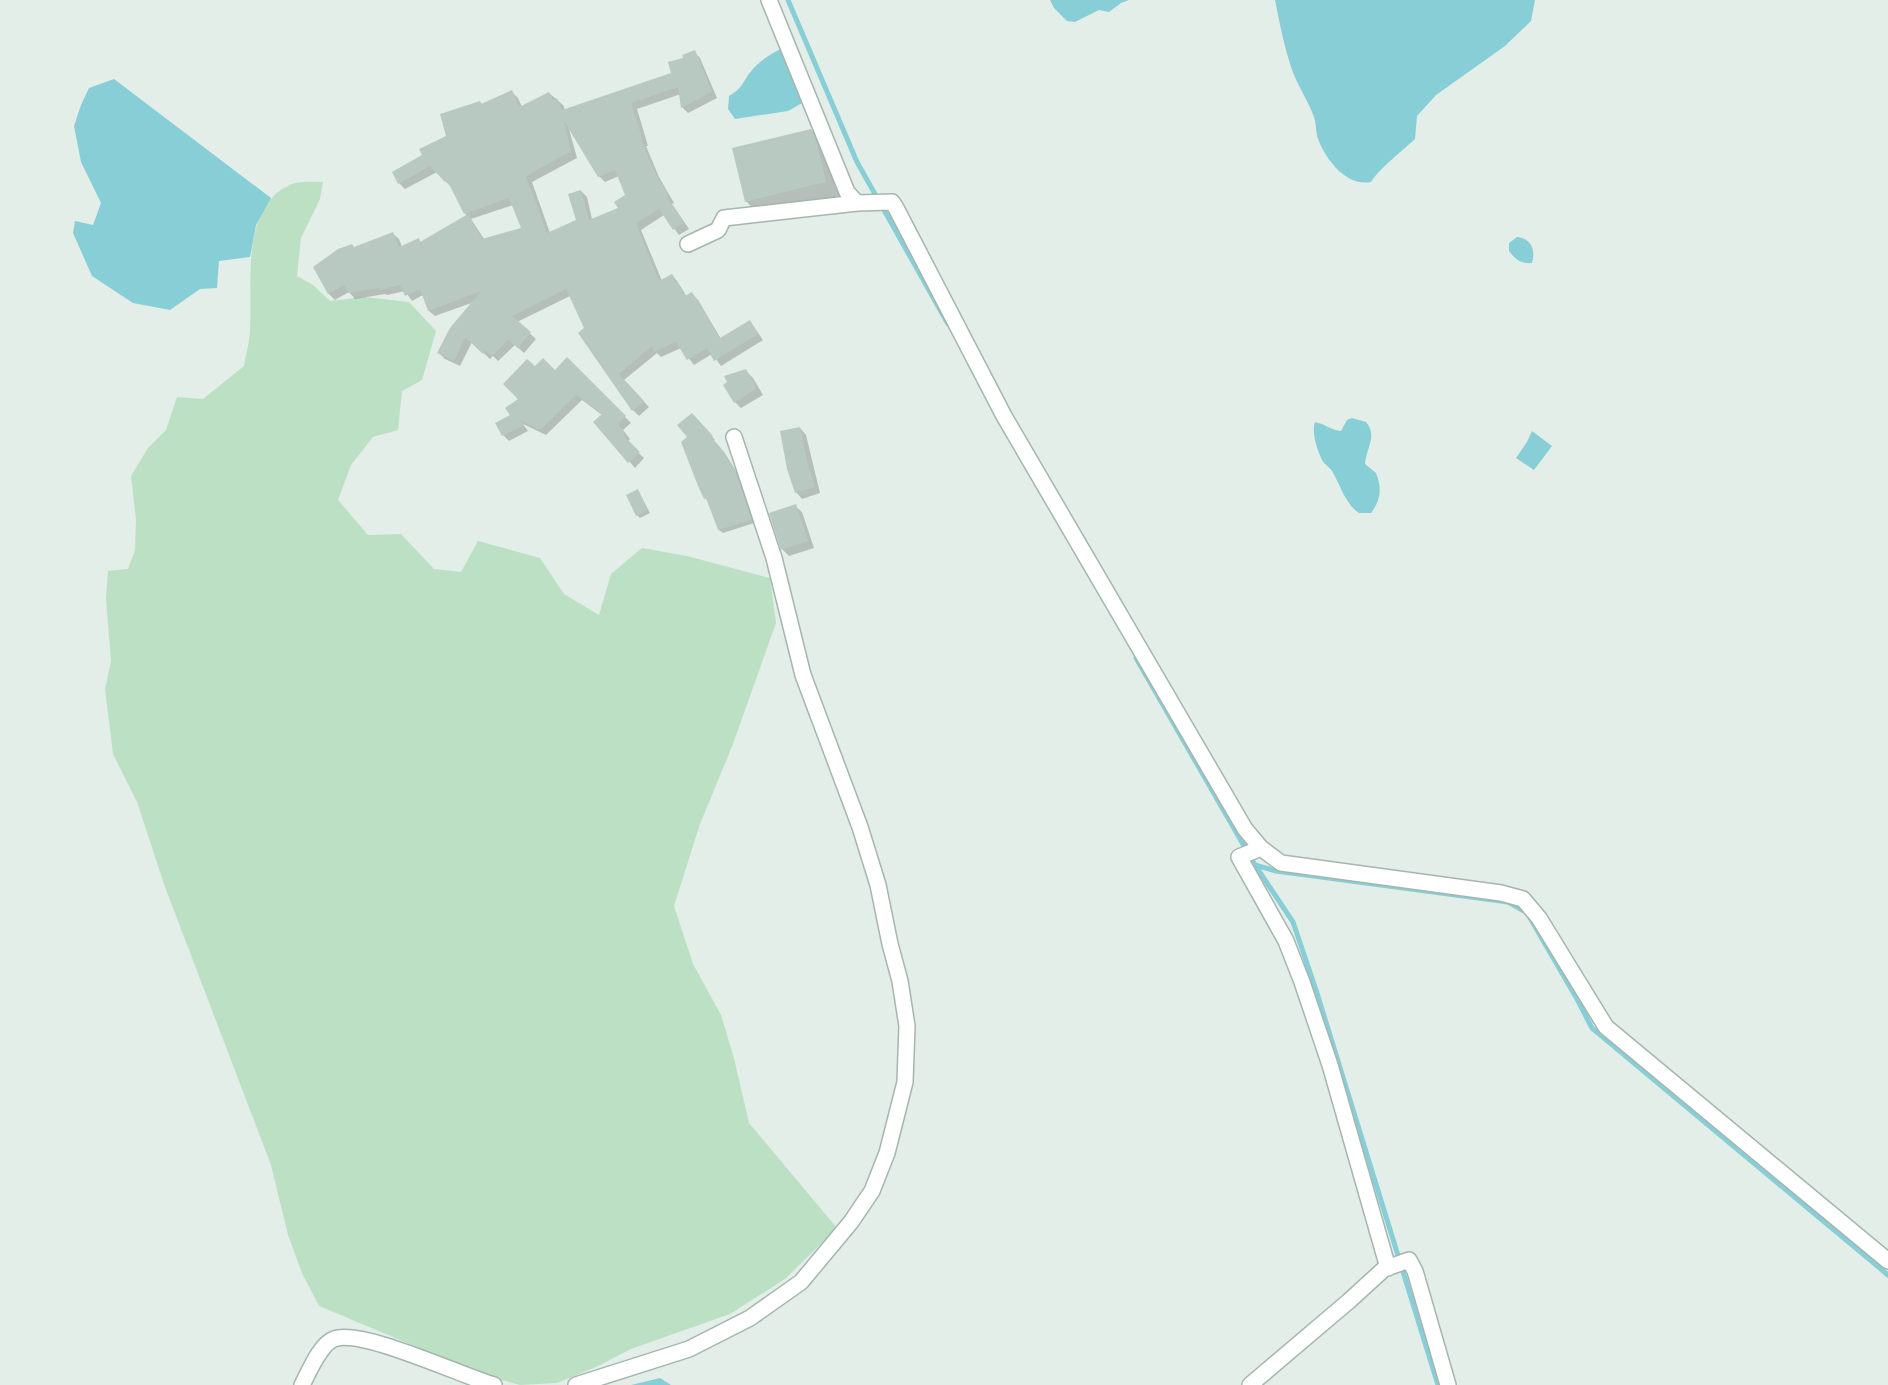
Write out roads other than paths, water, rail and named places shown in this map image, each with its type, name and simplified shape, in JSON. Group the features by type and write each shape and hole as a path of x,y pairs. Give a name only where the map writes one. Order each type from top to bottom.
{"street":[{"path":"769,0 847,192 864,203"},
{"path":"688,244 718,230 724,218 864,203 892,202 1004,416 1258,849 1281,863 1501,893 1523,899 1539,918 1606,1027 1888,1261"},
{"path":"576,1385 689,1349 750,1318 801,1282 851,1222 872,1191 887,1153 905,1082 907,1026 900,981 878,885 860,827 803,675 774,558 734,437"},
{"path":"1258,849 1239,857 1286,941 1302,982 1330,1066 1390,1267"},
{"path":"1250,1385 1384,1269 1409,1260 1416,1271 1448,1385"},
{"path":"302,1385 317,1355 333,1339 353,1337 414,1355 494,1385"}],"water":[{"path":"1050,0 1129,0 1121,3 1109,12 1099,10 1075,22 1067,21 1054,8"},
{"path":"1275,0 1535,0 1531,21 1505,46 1436,95 1417,116 1415,139 1385,166 1371,182 1362,182 1353,180 1337,169 1320,144 1310,106 1291,66"},
{"path":"785,47 804,102 788,111 735,119 728,109 729,96 741,87 759,63"},
{"path":"114,79 271,198 256,225 250,257 219,261 217,288 200,289 170,310 133,303 92,276 73,233 75,221 93,225 101,203 81,162 74,126 89,88"},
{"path":"1517,237 1529,242 1533,249 1532,263 1519,261 1509,251 1509,243"},
{"path":"1352,418 1366,422 1371,432 1365,464 1376,473 1380,494 1371,513 1359,513 1354,509 1317,449 1315,422 1341,431 1347,420"},
{"path":"1532,431 1552,446 1534,470 1516,458"},
{"path":"660,1378 671,1385 631,1385"}],"waterway":[{"path":"788,0 857,162 948,324"},
{"path":"1136,658 1255,865 1276,871 1508,902 1524,911"},
{"path":"1255,865 1293,922 1317,993 1438,1385"},
{"path":"1530,918 1592,1028 1888,1275"}]}
